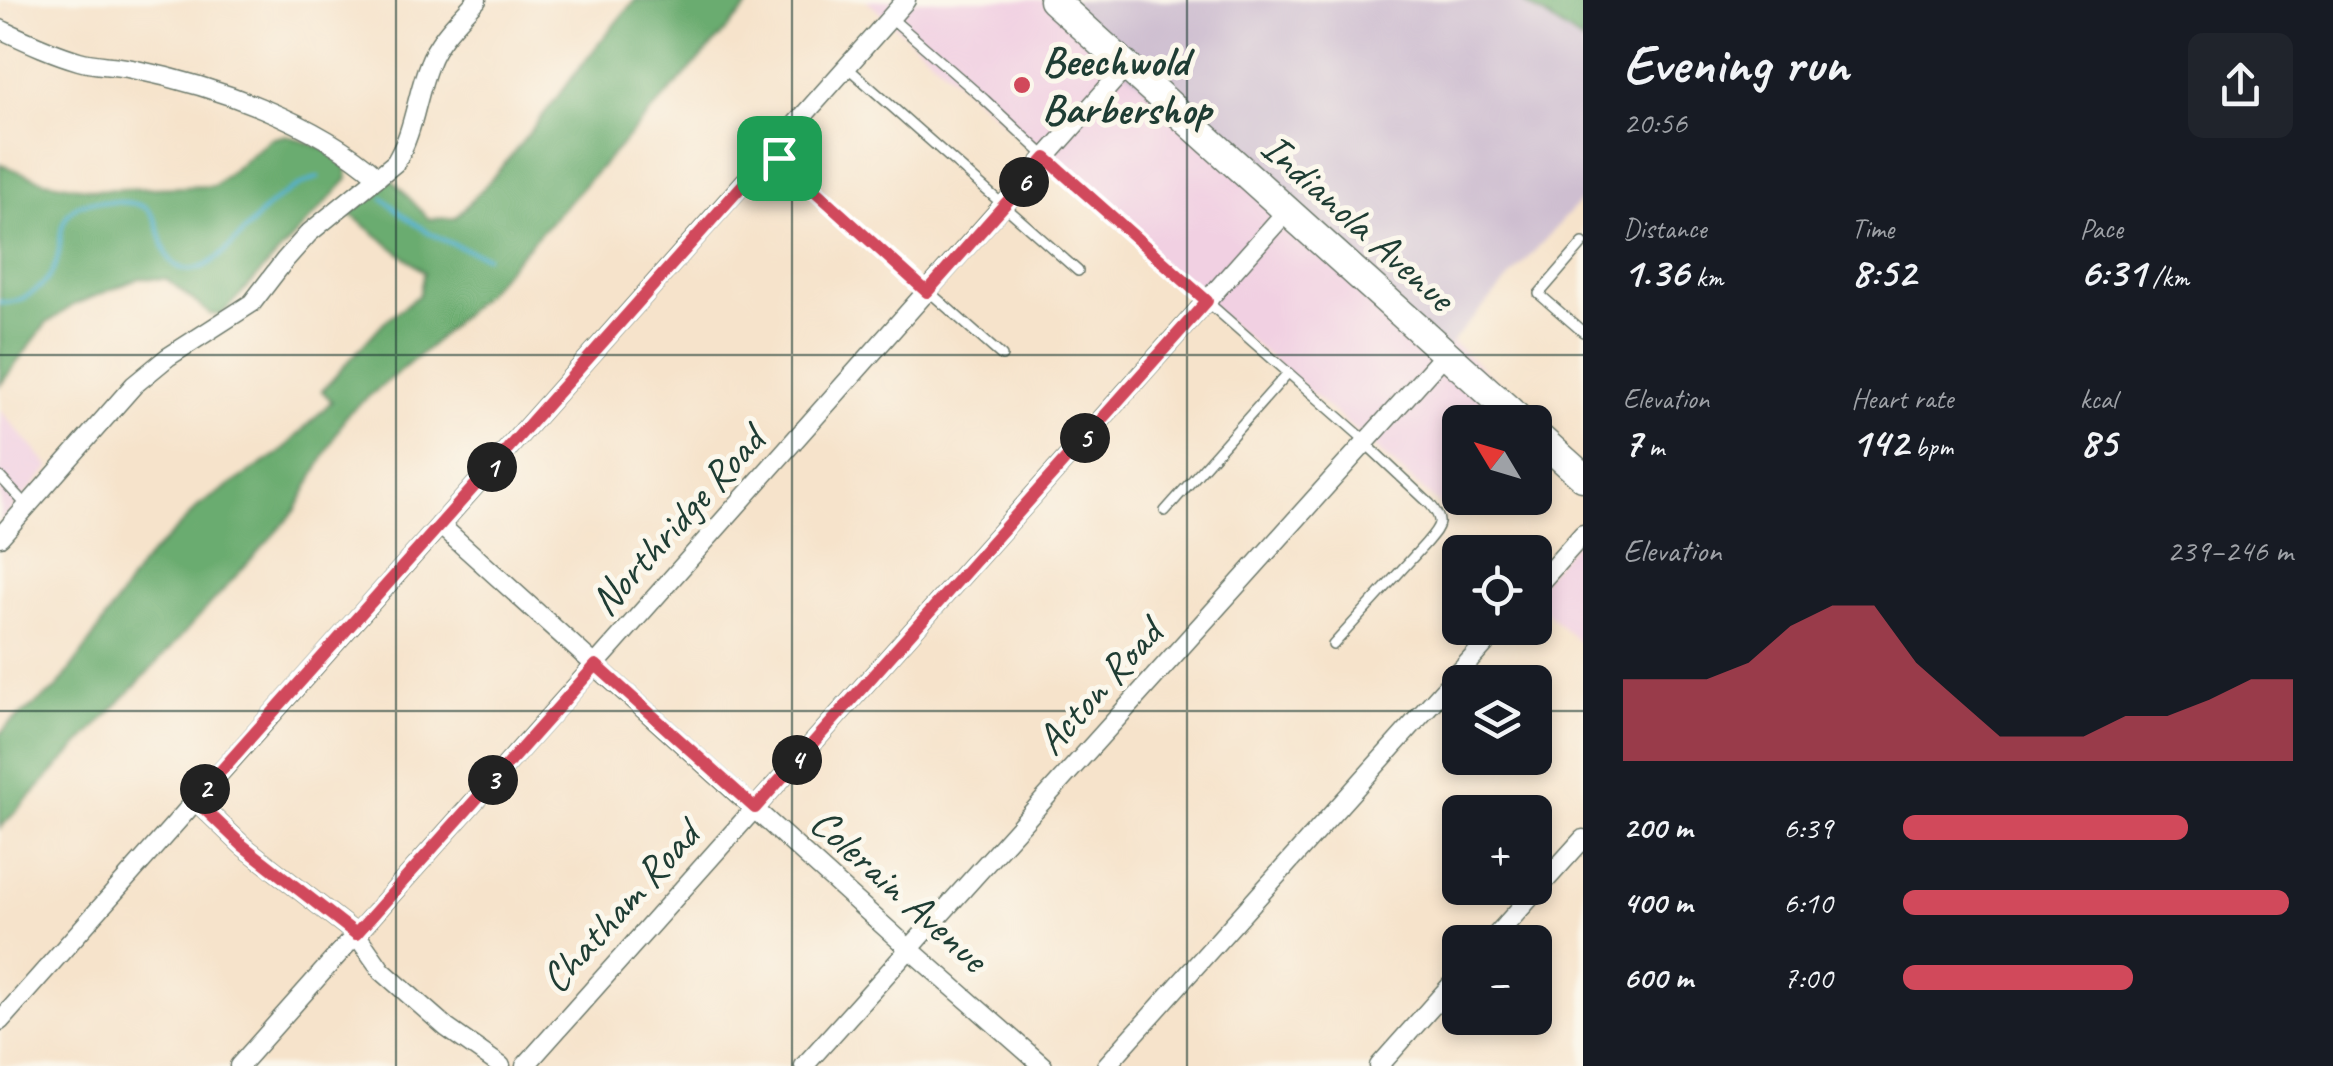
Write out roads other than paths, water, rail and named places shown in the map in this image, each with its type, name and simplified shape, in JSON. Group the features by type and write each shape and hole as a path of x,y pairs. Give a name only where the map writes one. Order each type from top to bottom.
{"main road":[{"name":"Indianola Avenue","path":"1053,0 1503,405"},
{"path":"1552,449 1583,476"}],"street":[{"path":"0,537 151,370 252,303 309,233 399,157 435,51 477,0"},
{"path":"0,1020 906,0"},
{"path":"0,29 38,48 82,62 132,69 247,103 320,135 357,158 378,177"},
{"name":"Northridge Road","path":"239,1066 1126,67"},
{"name":"Chatham Road","path":"524,1066 1286,212"},
{"name":"Acton Road","path":"804,1066 1445,354"},
{"name":"Colerain Avenue","path":"440,525 1043,1066"},
{"path":"1552,569 1583,534"},
{"path":"1106,1066 1484,645"},
{"path":"195,800 242,845 356,934 382,971 447,1028 501,1066"},
{"path":"1505,925 1583,839"},
{"path":"1378,1066 1442,996"}],"lane":[{"path":"890,17 1366,442 1438,514 1438,529 1333,645"},
{"path":"846,67 1078,271"},
{"path":"772,152 1002,356"},
{"path":"1583,243 1539,294 1583,332"},
{"path":"1165,512 1288,373"},
{"path":"0,477 27,506"}],"waterway":[{"path":"0,302 23,299 47,280 58,258 65,219 83,203 125,202 144,207 156,221 174,264 195,269 219,257 277,199 318,177"},
{"path":"383,198 431,233 486,256"}],"place":[{"name":"Beechwold Barbershop","path":"1022,85"}]}
